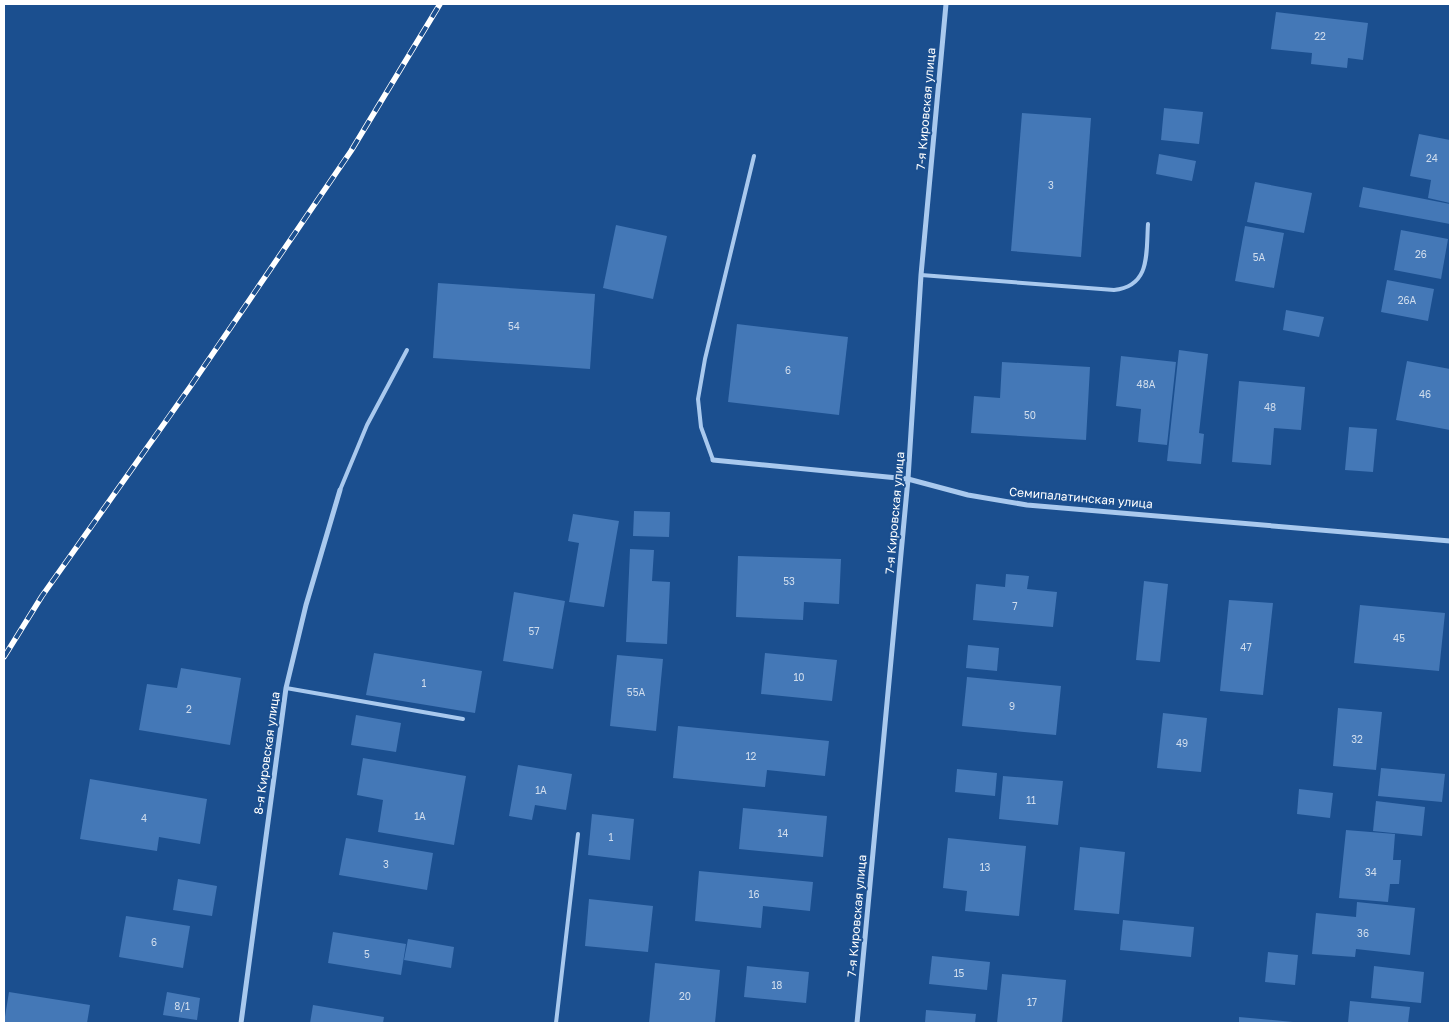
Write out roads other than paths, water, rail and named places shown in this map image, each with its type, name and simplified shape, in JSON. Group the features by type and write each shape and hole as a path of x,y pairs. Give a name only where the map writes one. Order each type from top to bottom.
{"street":[{"name":"7-я Кировская улица","path":"858,1023 908,479 921,275 946,4"},
{"name":"Семипалатинская улица","path":"713,460 908,479 968,495 1027,505 1450,541"},
{"name":"8-я Кировская улица","path":"242,1023 286,688 306,605 340,490"}],"lane":[{"path":"713,460 701,428 698,399 705,359 754,156"},
{"path":"921,275 1114,290 1125,289 1135,283 1142,274 1145,264 1148,224"},
{"path":"340,490 367,425 407,350"},
{"path":"286,688 463,719"},
{"path":"556,1023 578,834"}],"railway":[{"path":"4,657 42,596 190,387 351,151 440,4"}]}
